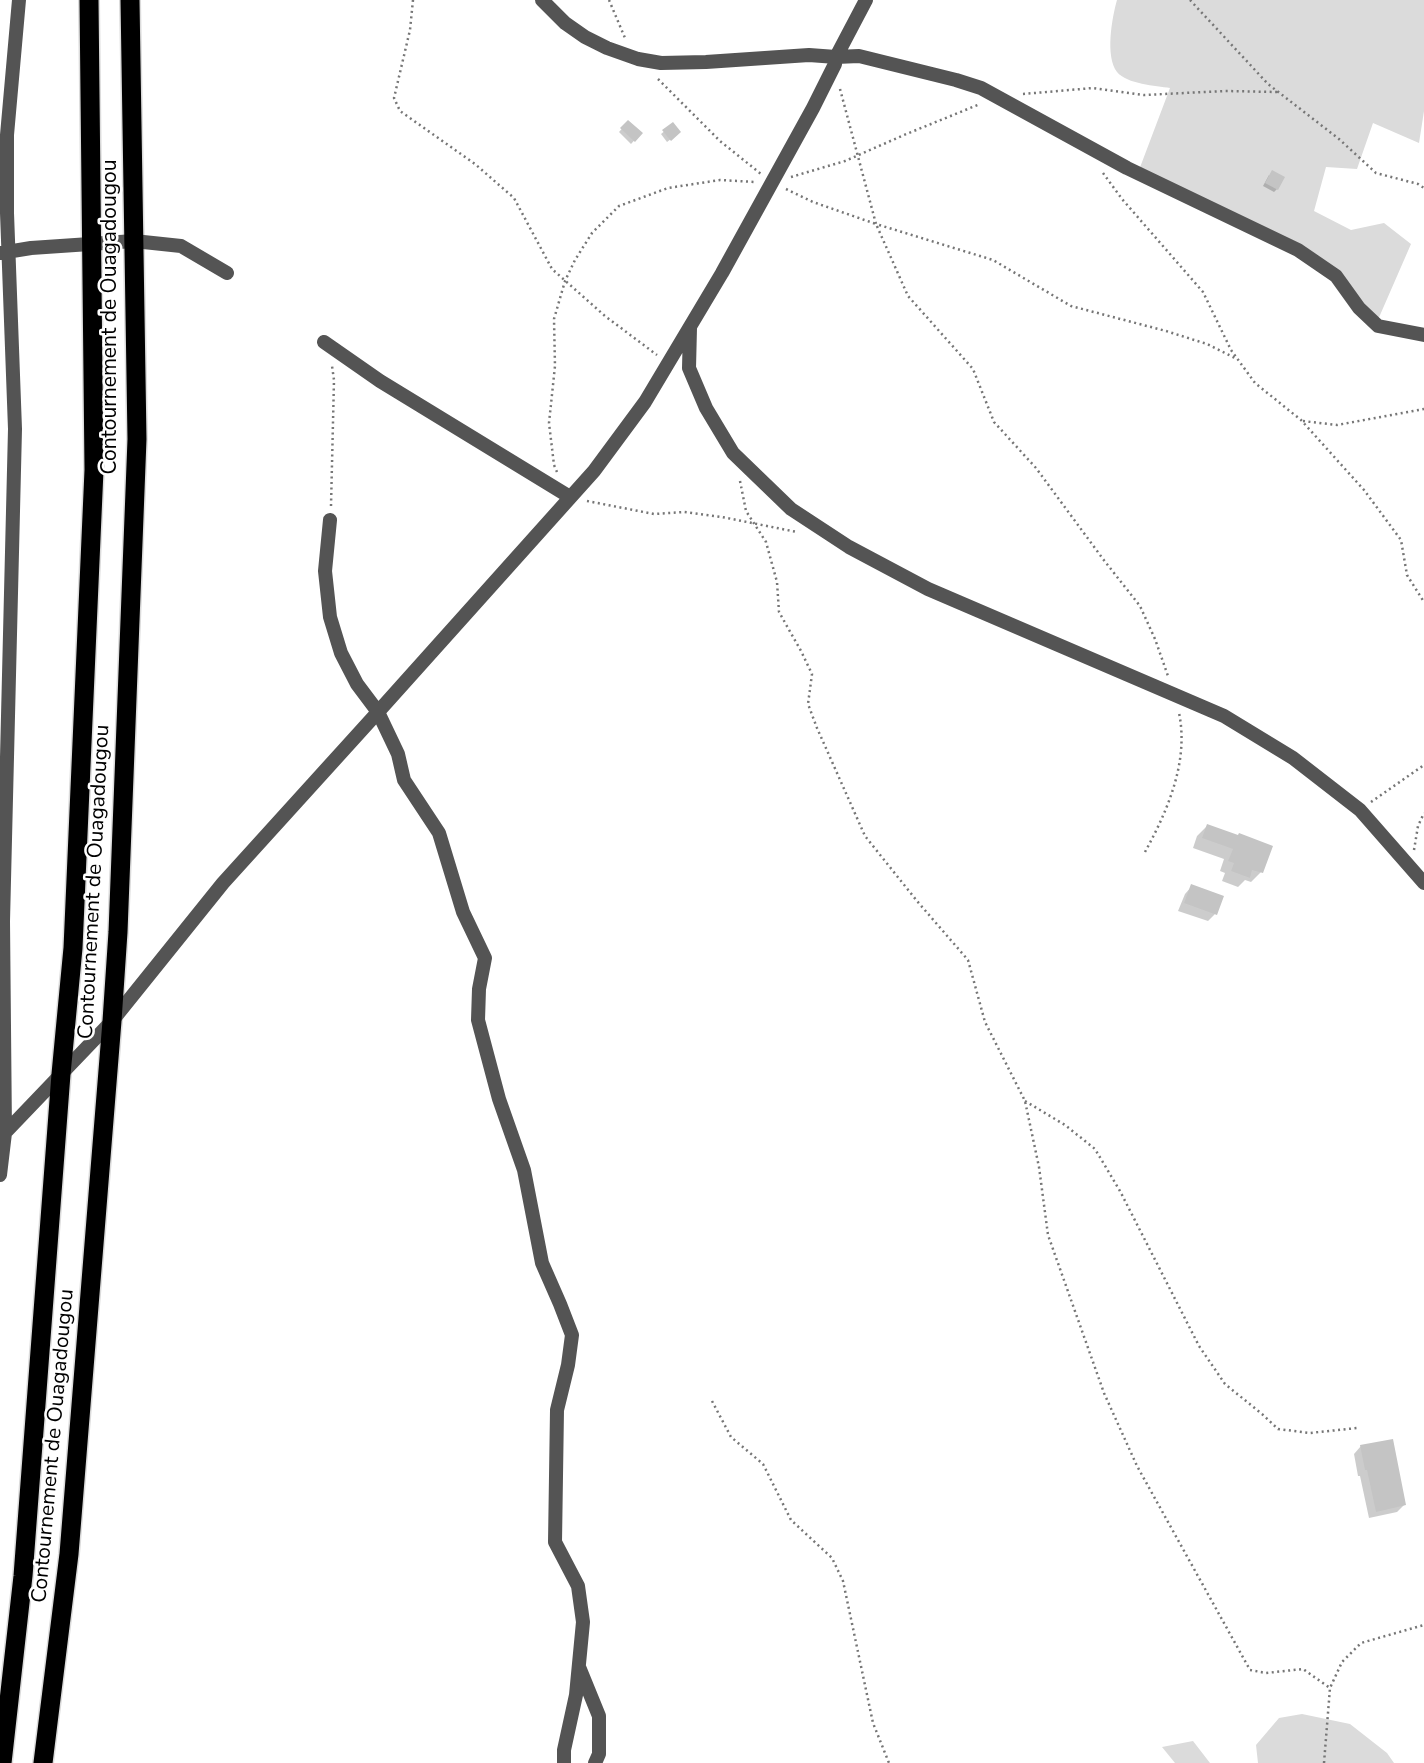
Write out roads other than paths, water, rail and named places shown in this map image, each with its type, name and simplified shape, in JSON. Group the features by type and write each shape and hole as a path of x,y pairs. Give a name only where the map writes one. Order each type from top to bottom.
{"highway":[{"name":"Contournement de Ouagadougou","path":"2,1763 23,1576 73,948 94,470 89,0"},
{"name":"Contournement de Ouagadougou","path":"43,1763 69,1554 118,932 137,439 130,0"}],"street":[{"path":"0,1175 3,1135 3,921 15,429 4,253 7,135 19,0"},
{"path":"542,0 565,23 586,37 638,59 706,62 809,55 836,61 859,56 981,88 1127,168 1298,250 1336,276 1359,308 1378,326 1424,335"},
{"path":"3,1135 113,1021 223,883 594,471 639,411 690,326 813,108 866,0"},
{"path":"4,253 31,248 134,241 181,246 228,273"},
{"path":"690,326 689,368 706,408 733,453 791,509 849,547 928,589 1224,716 1293,758 1360,810 1424,883"},
{"path":"324,342 380,381 570,497"},
{"path":"330,520 325,571 330,617 341,653 357,684 378,712 398,754 404,780 439,833 463,912 485,958 479,989 478,1020 499,1098 524,1170 542,1263 572,1335 557,1410 555,1542 578,1586 583,1622 576,1695 564,1750 564,1763"},
{"path":"579,1666 599,1716 599,1754 595,1763"}]}
